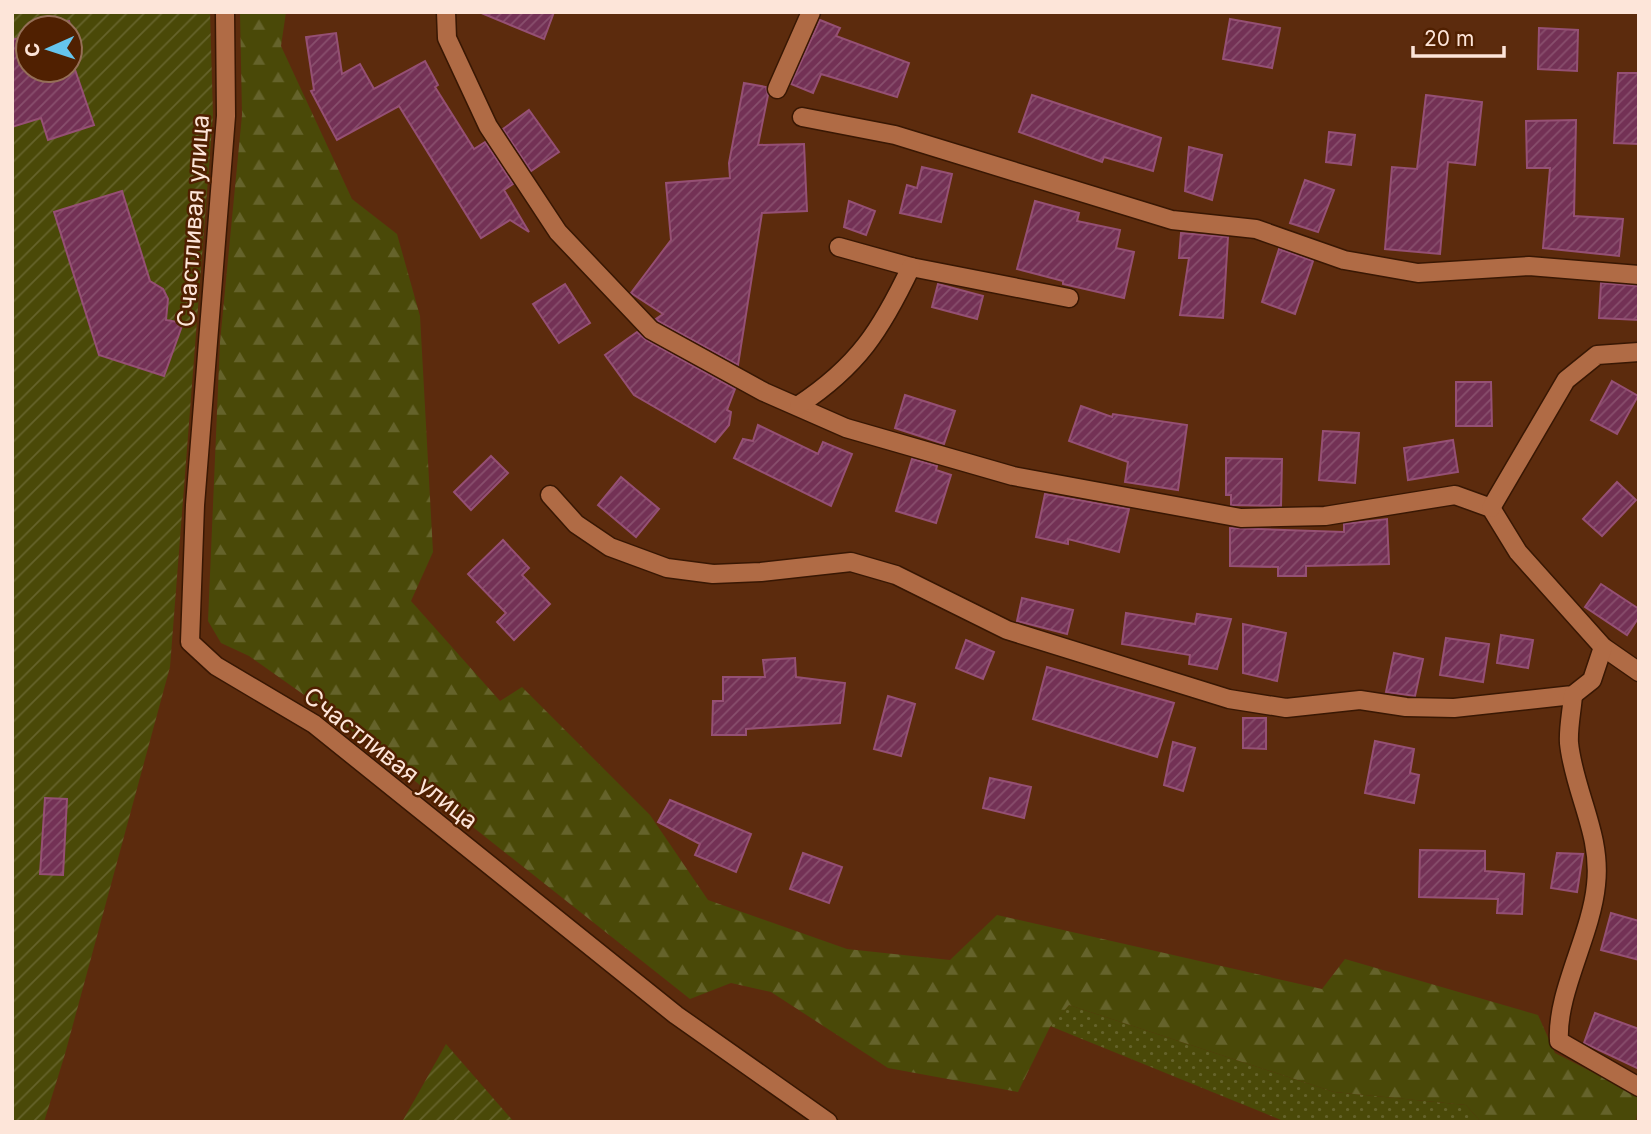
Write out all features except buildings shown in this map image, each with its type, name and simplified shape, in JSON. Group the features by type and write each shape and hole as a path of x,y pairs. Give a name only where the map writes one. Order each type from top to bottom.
{"street":[{"name":"Счастливая улица","path":"225,12 226,116 195,505 190,642 216,666 314,724 676,1014 828,1122"},
{"path":"446,12 447,38 488,125 558,232 651,330 764,392 799,405 846,428 1013,476 1241,518 1325,516 1455,495 1491,508 1518,552 1604,648 1639,672"},
{"path":"777,89 811,12"},
{"path":"802,117 895,135 1172,220 1256,229 1344,260 1418,273 1529,266 1639,275"},
{"path":"839,247 911,267 1069,298"},
{"path":"799,405 857,359 886,320 911,267"},
{"path":"1491,508 1566,380 1597,355 1639,352"},
{"path":"550,495 576,524 610,547 667,568 713,574 761,572 851,562 896,575 1007,629 1229,699 1286,708 1360,700 1406,707 1454,708 1573,695 1592,680 1604,648"},
{"path":"1573,695 1569,742 1595,838 1597,884 1587,931 1558,1023 1559,1041 1639,1087"}],"green space":[{"path":"12,12 210,12 213,115 170,667 44,1122 12,1122"},
{"path":"240,12 286,12 281,46 352,199 397,234 420,316 433,552 411,601 500,701 522,687 650,815 708,900 847,949 950,960 997,915 1322,989 1345,959 1538,1015 1555,1053 1639,1096 1636,1122 1481,1122 1466,1105 1334,1092 1069,1005 1050,1027 1018,1092 888,1068 771,992 731,983 690,999 324,709 249,656 221,643 208,621 220,342 242,115"},
{"path":"1069,1005 1334,1092 1466,1105 1481,1122 1286,1122 1050,1026"},
{"path":"446,1044 514,1122 402,1122"}]}
